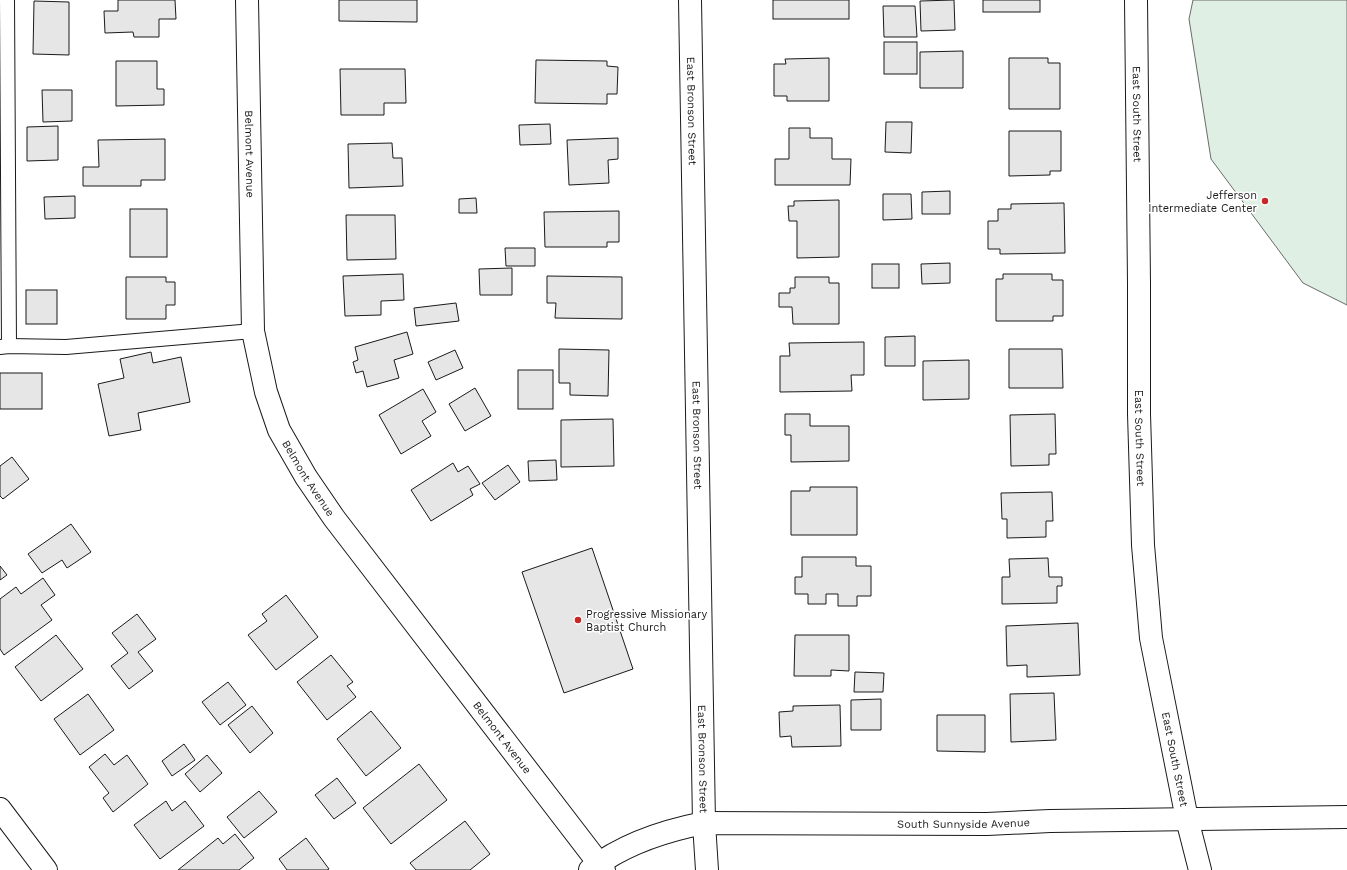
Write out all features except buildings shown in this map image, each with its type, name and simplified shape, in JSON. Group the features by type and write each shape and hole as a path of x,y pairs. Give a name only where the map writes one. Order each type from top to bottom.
{"street":[{"name":"Belmont Avenue","path":"247,0 253,331 266,392 279,430 306,477 339,524 597,868"},
{"name":"East Bronson Street","path":"690,0 706,870"},
{"name":"East South Street","path":"1136,0 1139,414 1142,545 1151,638 1187,819 1200,870"},
{"path":"0,809 46,870"},
{"name":"South Sunnyside Avenue","path":"597,868 639,840 704,823 987,824 1050,821 1347,817"}],"lane":[{"path":"7,0 4,346 66,347 253,331"}],"green space":[{"path":"1193,0 1347,0 1347,305 1303,283 1211,159 1189,19"}],"place":[{"name":"Jefferson Intermediate Center","path":"1265,201"},
{"name":"Progressive Missionary Baptist Church","path":"578,620"}]}
